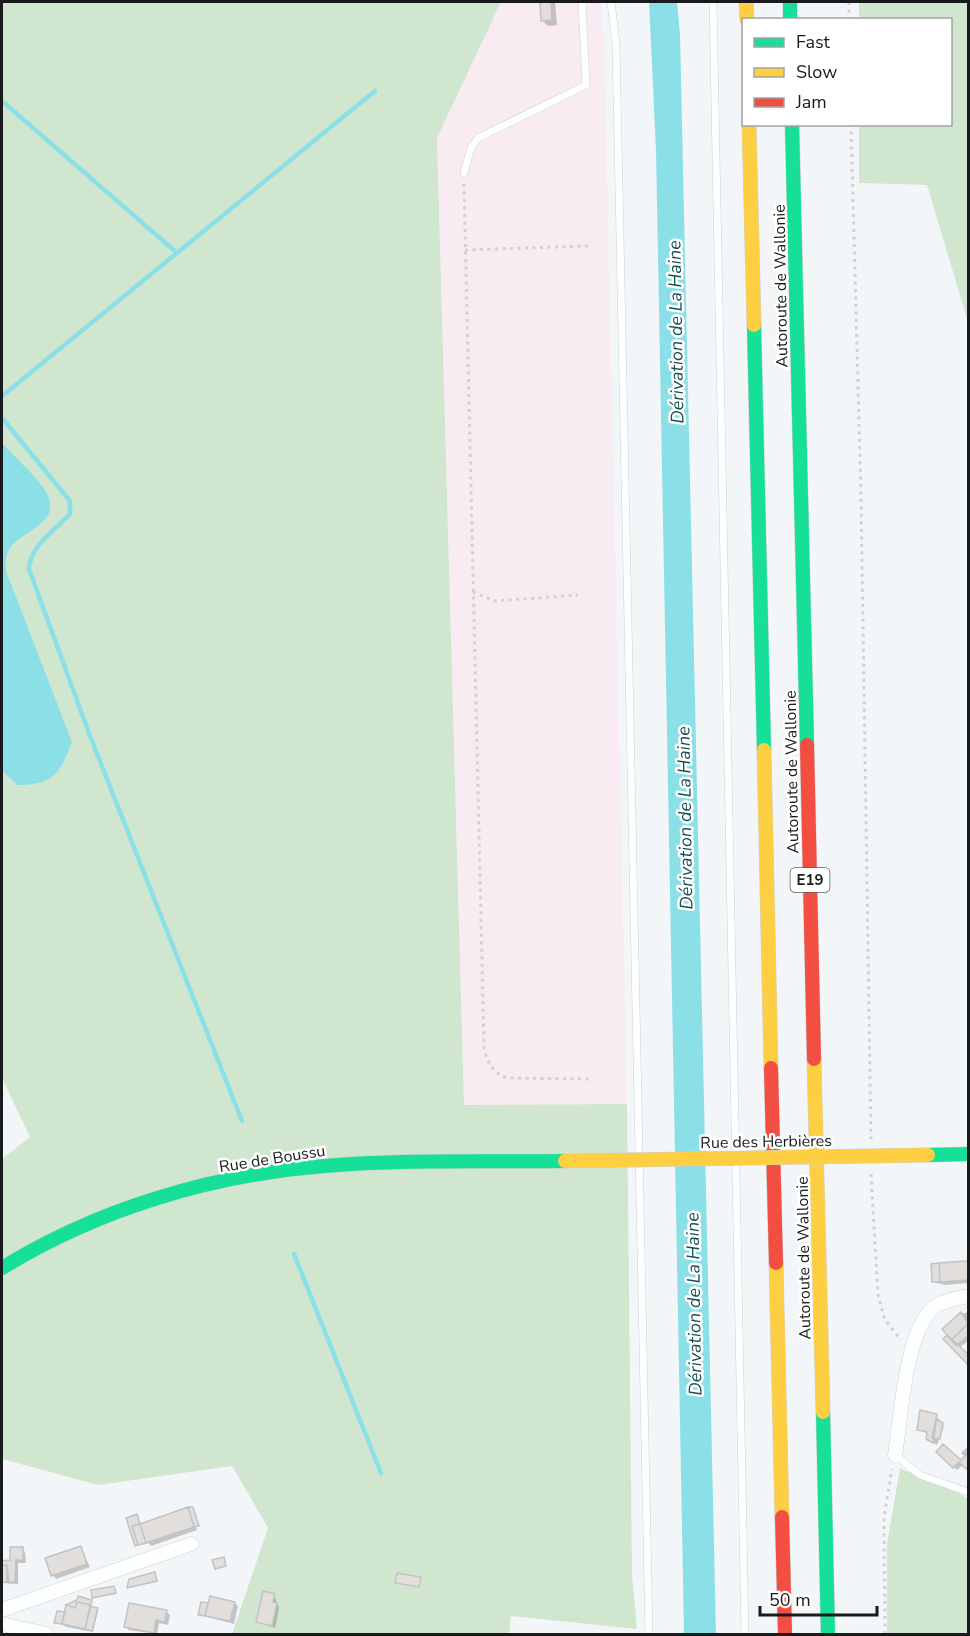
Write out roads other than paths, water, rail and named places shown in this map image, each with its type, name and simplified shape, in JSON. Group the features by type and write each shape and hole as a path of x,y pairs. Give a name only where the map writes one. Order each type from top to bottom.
{"main road":[{"path":"746,2 747,18"},
{"path":"789,2 790,18"},
{"name":"Autoroute de Wallonie","path":"749,126 785,1635"},
{"name":"Autoroute de Wallonie","path":"792,126 828,1635"},
{"name":"Rue des Herbières","path":"565,1161 969,1154"},
{"name":"Rue de Boussu","path":"2,1268 53,1236 100,1215 198,1186 296,1169 336,1165 565,1161"}],"street":[{"path":"895,1455 912,1348 927,1314 938,1305 969,1296"},
{"path":"2,1610 190,1544"},
{"path":"2,1624 46,1635"}],"lane":[{"path":"464,173 471,148 478,138 586,85 582,2"},
{"path":"611,2 616,68 649,1635"},
{"path":"712,2 745,1635"},
{"path":"895,1455 920,1475 969,1492"}],"water":[{"name":"Dérivation de La Haine","path":"649,2 677,2 680,35 716,1634 684,1634 656,151"},
{"path":"2,443 36,479 46,492 50,503 50,511 46,519 10,548 6,571 72,742 54,776 39,783 17,785 2,770"}],"waterway":[{"path":"2,396 375,91"},
{"path":"2,101 176,252"},
{"path":"2,418 70,501 70,514 38,546 30,561 29,569 90,736 242,1121"},
{"path":"294,1254 381,1473"}]}
